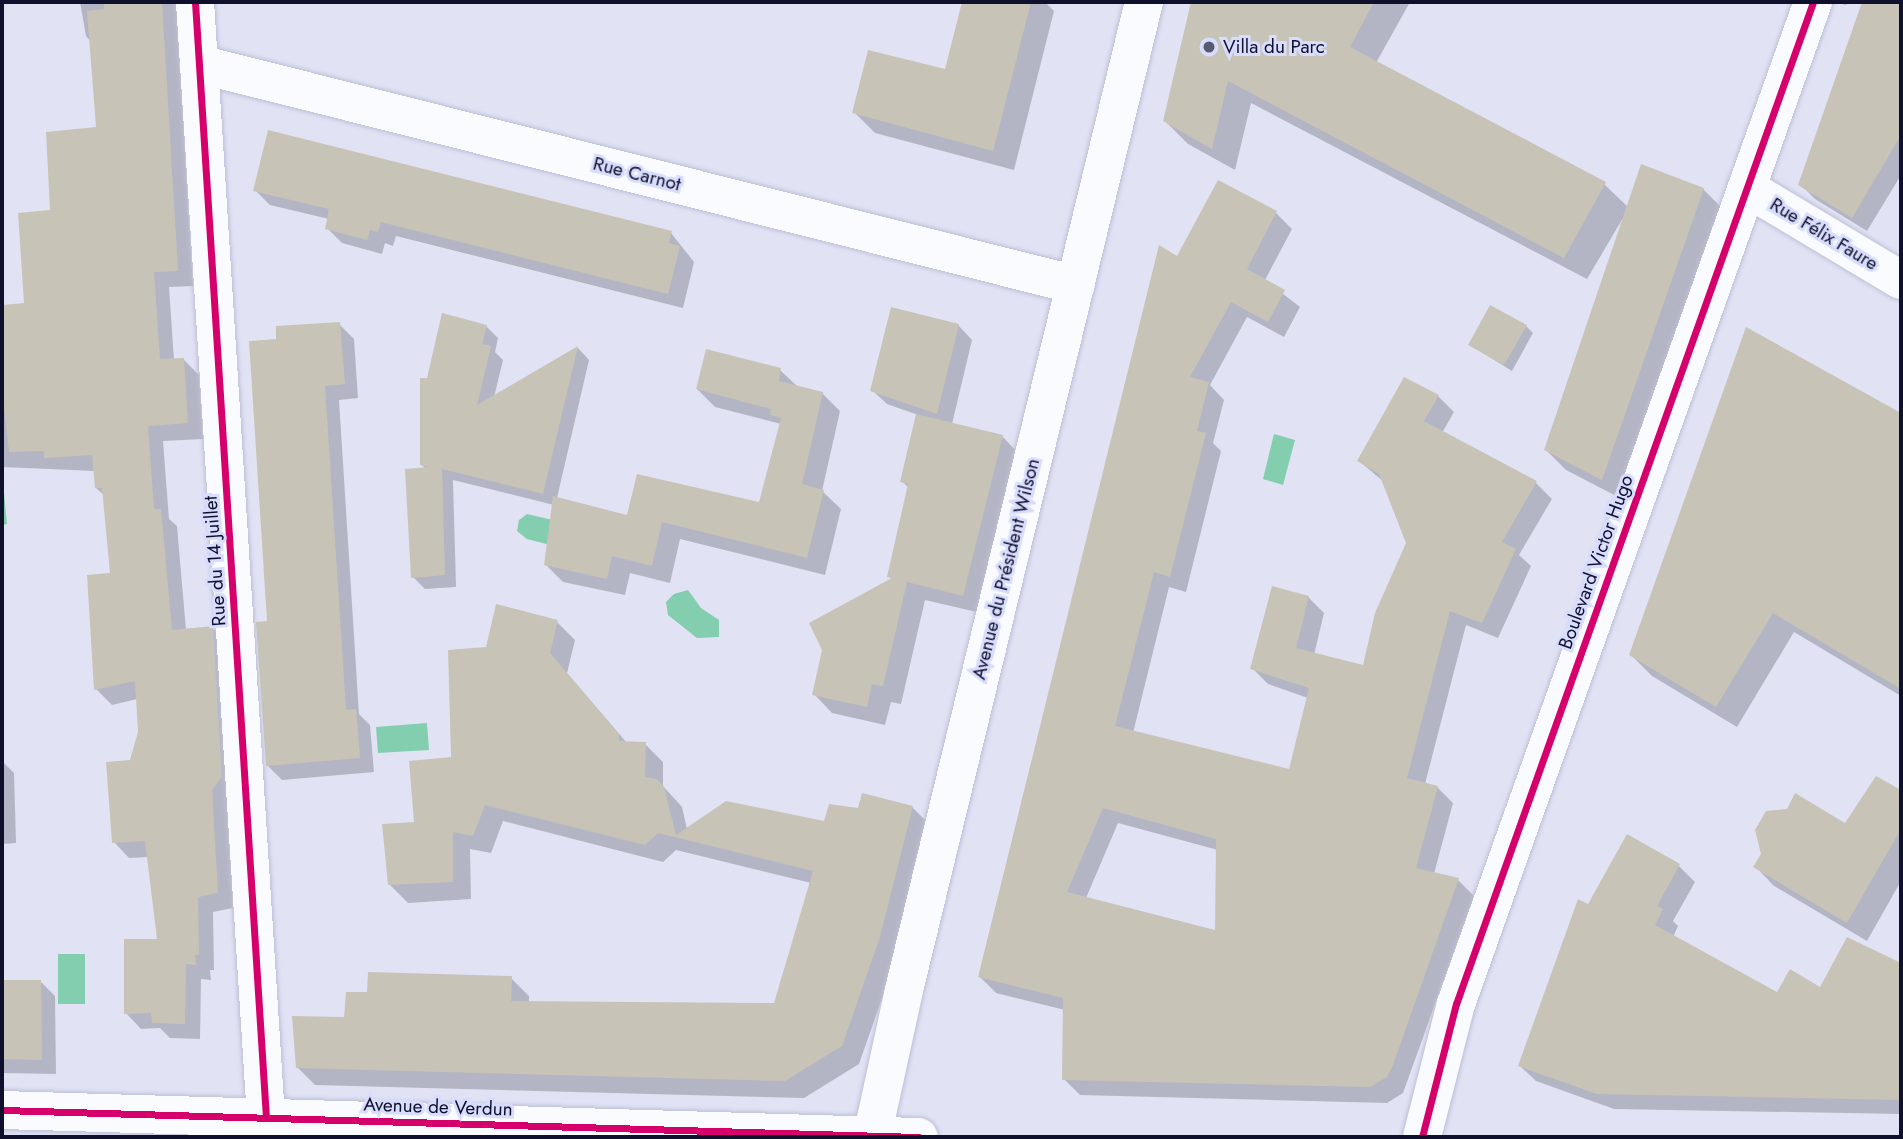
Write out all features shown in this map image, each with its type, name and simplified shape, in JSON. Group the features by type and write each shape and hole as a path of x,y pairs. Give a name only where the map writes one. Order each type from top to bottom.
{"street":[{"name":"Rue du 14 Juillet","path":"195,2 266,1118"},
{"name":"Avenue du Président Wilson","path":"872,1137 904,990 1144,2"},
{"name":"Boulevard Victor Hugo","path":"1422,1137 1455,1004 1813,2"},
{"name":"Rue Carnot","path":"199,64 1076,285"},
{"name":"Rue Félix Faure","path":"1747,188 1901,280"},
{"name":"Avenue de Verdun","path":"2,1110 919,1137"}],"shaded area":[{"path":"1274,434 1295,440 1283,485 1263,479"},
{"path":"2,471 7,524 2,525"},
{"path":"527,514 570,524 562,548 527,539 517,531 519,520"},
{"path":"688,590 701,608 719,620 719,637 697,638 668,615 666,602 674,594"},
{"path":"427,723 429,750 378,753 376,727"},
{"path":"58,954 85,954 85,1004 58,1004"}],"building":[{"path":"104,2 162,2 178,271 154,272 160,359 184,358 188,423 148,426 154,509 161,509 172,630 213,626 222,777 212,790 218,893 198,897 199,955 195,955 196,965 186,964 185,1024 152,1023 151,1013 124,1014 124,939 157,939 145,841 112,843 106,762 130,760 138,732 135,681 94,690 87,575 110,573 102,488 95,488 92,455 44,458 44,451 9,452 2,388 2,305 24,303 18,213 50,210 46,132 96,127 87,11 104,9"},
{"path":"962,2 1031,2 993,151 852,113 868,50 945,69"},
{"path":"1191,2 1374,2 1350,47 1606,182 1564,258 1228,81 1212,149 1163,121"},
{"path":"1862,2 1901,2 1901,135 1852,218 1798,185"},
{"path":"268,130 672,231 669,243 680,246 668,294 381,222 378,232 370,230 367,240 325,229 329,209 253,191"},
{"path":"1641,164 1704,188 1602,480 1544,450"},
{"path":"1218,180 1277,211 1247,269 1285,290 1268,322 1231,302 1190,377 1209,382 1197,431 1206,433 1170,577 1154,572 1115,726 1289,769 1309,688 1250,669 1272,586 1309,596 1296,648 1363,665 1375,613 1406,543 1379,474 1357,461 1404,377 1439,395 1424,421 1537,481 1502,542 1516,549 1482,623 1450,611 1407,778 1438,786 1416,868 1459,878 1393,1065 1387,1077 1370,1087 1062,1080 1063,998 978,977 1159,245 1177,256","holes":["1103,808 1216,839 1215,930 1067,892"]},
{"path":"1490,305 1527,325 1504,365 1468,345"},
{"path":"891,307 959,324 937,414 870,391"},
{"path":"442,313 487,325 482,344 491,346 477,405 578,346 543,494 442,469 445,575 411,578 405,469 429,467 420,465 420,378 427,378"},
{"path":"340,322 345,384 325,386 346,710 356,709 360,758 266,766 256,622 267,621 249,341 276,339 276,326"},
{"path":"1746,327 1901,413 1901,689 1773,613 1716,707 1629,655"},
{"path":"706,349 781,368 779,381 823,392 802,484 824,490 807,558 662,522 652,566 612,556 607,579 544,565 553,496 627,515 637,474 759,502 781,418 770,415 771,409 696,389"},
{"path":"916,414 1003,435 963,596 907,582 883,686 872,684 867,707 812,695 822,650 809,623 892,578 887,577 908,484 900,482"},
{"path":"496,604 558,620 550,653 619,734 619,741 646,742 645,777 657,779 664,787 676,835 726,801 824,821 829,804 858,808 862,793 913,806 880,937 842,1046 785,1081 296,1068 292,1016 344,1017 346,992 367,992 368,972 512,976 511,1001 774,1003 813,871 658,833 645,845 485,805 473,836 453,832 453,882 388,885 382,824 414,822 409,761 451,757 448,650 486,647"},
{"path":"1876,776 1901,790 1901,829 1847,923 1753,867 1761,854 1755,830 1766,811 1787,809 1795,793 1845,823"},
{"path":"1627,834 1680,864 1657,906 1663,909 1655,925 1777,992 1790,969 1820,987 1847,937 1901,963 1901,1100 1597,1094 1518,1066 1578,899 1588,904"},
{"path":"2,980 41,980 42,1060 2,1059"}],"cycle path":[{"path":"195,2 266,1118"},
{"path":"1422,1137 1456,1004 1813,2"},
{"path":"2,1110 919,1137"}],"place":[{"name":"Villa du Parc","path":"1209,47"}]}
